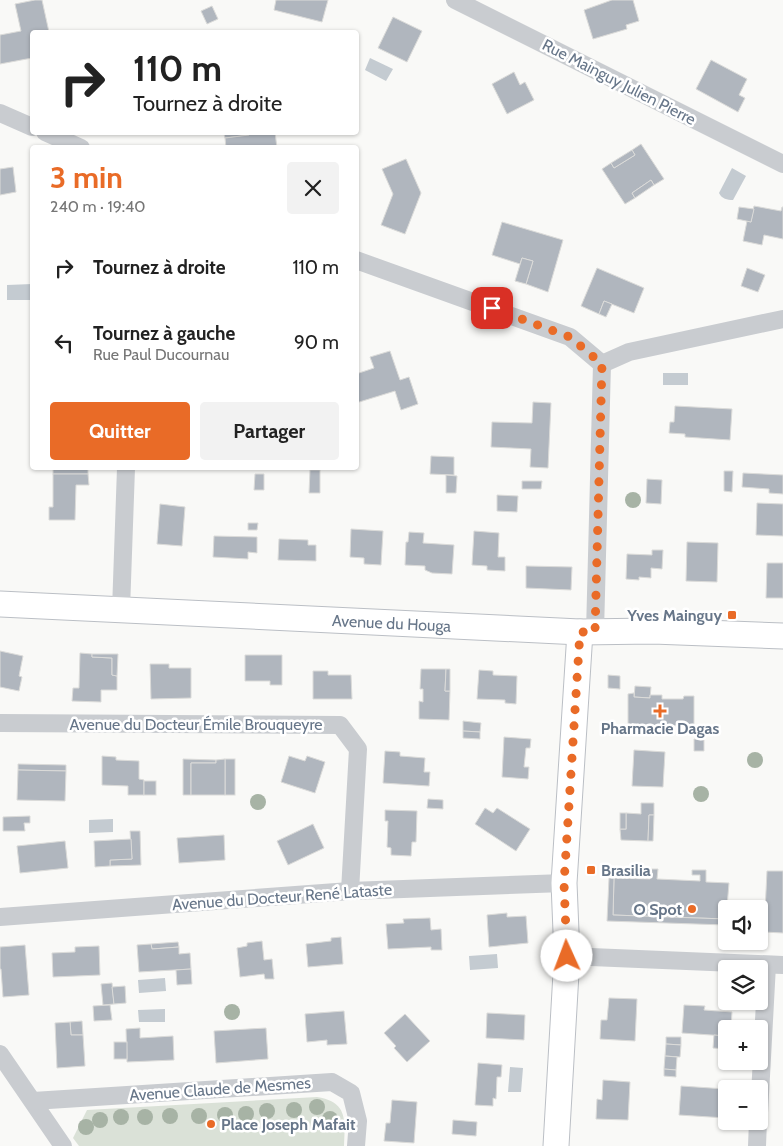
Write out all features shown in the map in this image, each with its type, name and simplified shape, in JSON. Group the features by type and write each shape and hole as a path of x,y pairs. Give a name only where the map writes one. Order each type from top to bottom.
{"main road":[{"name":"Avenue du Houga","path":"0,604 588,632 638,630 783,636"},
{"path":"556,1146 567,956 564,883 588,632"}],"street":[{"name":"Rue Mainguy Julien Pierre","path":"455,0 783,164"},
{"path":"0,113 30,126"},
{"path":"53,135 74,145"},
{"path":"359,261 570,337 602,364"},
{"path":"602,364 629,352 783,319"},
{"path":"588,632 602,364"},
{"path":"121,610 126,470"},
{"name":"Avenue du Docteur Émile Brouqueyre","path":"0,724 340,725 358,749 350,891"},
{"name":"Avenue du Docteur René Lataste","path":"0,917 350,891 564,883"},
{"path":"567,956 775,965 763,1080"},
{"path":"0,1054 63,1146"},
{"name":"Avenue Claude de Mesmes","path":"33,1102 332,1082 351,1093 358,1121 356,1146"},
{"path":"757,1146 758,1130"}],"shaded area":[{"path":"370,58 393,69 386,81 365,70"},
{"path":"732,168 746,176 733,200 729,200 722,197 719,193"},
{"path":"30,284 30,300 7,300 7,285"},
{"path":"663,373 688,373 688,385 663,385"},
{"path":"113,819 113,832 89,833 89,820"},
{"path":"497,954 498,968 470,970 469,956"},
{"path":"165,978 166,991 139,993 138,980"},
{"path":"165,1009 165,1022 139,1022 138,1010"},
{"path":"510,1067 523,1068 521,1092 508,1092"},
{"name":"Place Joseph Mafait","path":"317,1097 327,1099 339,1108 344,1120 344,1146 79,1146 73,1138 87,1110"}],"building":[{"path":"42,0 49,30 30,30 30,58 0,64 0,35 21,31 15,4"},
{"path":"276,0 328,0 322,22 274,10"},
{"path":"612,0 633,0 639,21 626,25 627,29 593,39 584,10"},
{"path":"212,6 218,19 207,24 201,11"},
{"path":"393,17 422,31 407,62 378,48"},
{"path":"711,60 747,79 739,95 745,98 738,112 696,89"},
{"path":"514,72 520,85 525,82 534,100 507,114 492,84"},
{"path":"224,135 249,135 225,138"},
{"path":"249,135 275,135 277,145 226,145 225,138"},
{"path":"641,144 664,179 654,185 651,180 632,193 635,198 625,204 602,169 611,163 614,168 635,155 632,150"},
{"path":"632,150 635,155 614,168 611,163"},
{"path":"406,159 421,193 405,234 381,225 393,194 382,169"},
{"path":"13,167 16,192 0,195 0,169"},
{"path":"651,180 654,185 635,198 632,193"},
{"path":"754,206 781,211 783,207 783,239 764,235 762,245 743,241 747,221 751,222"},
{"path":"739,207 754,209 751,222 737,219"},
{"path":"502,222 563,240 548,292 526,284 533,261 522,258 520,264 492,255"},
{"path":"522,258 533,261 526,284 515,281"},
{"path":"597,268 644,288 634,313 604,301 599,314 581,306"},
{"path":"747,268 765,275 758,292 741,286"},
{"path":"604,301 612,304 606,317 599,314"},
{"path":"390,351 400,380 409,377 418,404 401,410 395,391 359,402 359,373 374,368 370,357"},
{"path":"533,402 551,403 548,468 530,467 531,449 491,447 492,422 532,423"},
{"path":"675,406 732,409 730,440 685,437 685,434 669,433 670,422 674,422"},
{"path":"431,456 454,457 454,475 430,474"},
{"path":"53,470 88,470 88,474 53,474"},
{"path":"310,470 320,470 320,493 309,493"},
{"path":"724,471 733,471 732,492 724,491"},
{"path":"743,473 783,475 783,494 769,493 769,489 742,487"},
{"path":"53,474 88,474 89,485 76,485 75,520 49,520 49,507 53,507"},
{"path":"255,474 264,474 264,490 254,490"},
{"path":"446,475 457,476 456,493 446,493"},
{"path":"647,479 662,480 661,504 646,503"},
{"path":"522,481 542,481 541,489 522,489"},
{"path":"497,495 518,496 517,512 497,511"},
{"path":"757,503 783,504 783,536 756,535"},
{"path":"160,504 185,507 182,546 157,544"},
{"path":"248,523 258,523 257,530 248,530"},
{"path":"351,529 383,531 381,565 364,564 364,558 350,557"},
{"path":"474,531 499,533 498,557 505,557 505,571 487,570 487,566 472,565"},
{"path":"409,532 424,533 423,543 454,545 452,574 432,573 425,570 425,566 405,565 406,542 408,542"},
{"path":"214,536 257,537 257,553 248,552 248,559 213,557"},
{"path":"279,539 308,540 308,545 316,545 316,561 278,560"},
{"path":"687,542 718,543 717,582 686,581"},
{"path":"652,550 663,550 662,569 651,568 651,578 639,577 639,580 626,579 627,554 652,555"},
{"path":"767,563 783,563 783,598 766,598"},
{"path":"526,566 572,567 571,590 526,588"},
{"path":"0,651 23,656 19,676 22,677 19,691 0,687"},
{"path":"80,653 92,654 92,657 112,658 112,675 117,676 117,690 101,690 101,702 72,701 73,688 79,688"},
{"path":"92,654 118,654 117,676 112,675 112,658 92,657"},
{"path":"245,655 282,655 282,685 270,685 270,681 245,681"},
{"path":"150,664 169,664 169,668 191,668 191,698 151,699"},
{"path":"421,669 446,669 445,691 450,691 449,720 419,719 419,701 423,702 423,689 420,689"},
{"path":"446,669 450,669 450,691 445,691"},
{"path":"479,670 493,671 493,675 517,676 516,704 505,703 505,700 477,699"},
{"path":"313,671 328,671 328,675 351,675 352,699 313,699"},
{"path":"608,675 620,676 620,689 608,688"},
{"path":"635,686 651,687 650,698 634,697"},
{"path":"634,693 634,697 650,698 650,695 662,695 662,699 683,699 684,696 694,696 694,726 628,725 628,694"},
{"path":"463,721 481,723 480,732 463,731"},
{"path":"463,731 480,732 480,739 463,738"},
{"path":"504,737 531,739 530,748 526,748 524,767 529,767 528,779 502,777"},
{"path":"694,739 704,740 704,751 694,751"},
{"path":"634,750 665,752 663,787 632,786"},
{"path":"385,751 400,752 400,756 425,758 424,772 430,772 429,786 383,783"},
{"path":"102,756 116,757 116,760 139,761 139,779 144,780 144,795 128,795 128,786 102,785"},
{"path":"289,756 305,761 307,756 325,762 315,793 281,782"},
{"path":"183,759 216,760 216,763 191,763 191,795 183,795"},
{"path":"225,759 235,759 235,795 225,795"},
{"path":"225,759 225,795 191,795 191,763 216,763 216,760"},
{"path":"18,764 66,765 66,771 18,770"},
{"path":"18,770 66,771 65,801 17,800"},
{"path":"144,781 156,781 156,795 144,795"},
{"path":"428,799 443,800 443,809 427,808"},
{"path":"641,803 654,803 654,815 649,815 648,841 621,840 620,829 626,829 626,813 641,814"},
{"path":"485,808 493,813 497,808 530,829 516,851 475,824"},
{"path":"385,810 417,811 416,842 412,842 411,856 391,855 391,848 387,847 388,821 385,821"},
{"path":"620,813 626,813 626,829 620,829"},
{"path":"649,815 654,815 653,841 648,841"},
{"path":"30,816 30,823 24,823 25,831 3,831 3,817"},
{"path":"313,824 324,848 288,865 277,841"},
{"path":"130,831 140,831 141,865 110,866 110,860 132,859"},
{"path":"224,835 225,860 179,863 177,838"},
{"path":"131,839 132,859 110,860 110,866 95,867 94,841"},
{"path":"65,841 68,868 20,873 17,846"},
{"path":"642,869 658,869 657,879 700,881 700,875 692,875 692,870 706,870 706,882 729,883 728,900 718,900 718,919 613,915 614,878 650,879 650,873 642,873"},
{"path":"767,871 783,871 783,933 768,932 768,900 766,900"},
{"path":"609,878 614,878 613,915 718,919 718,925 607,921"},
{"path":"507,913 507,917 526,916 528,943 489,947 487,915"},
{"path":"430,918 431,930 441,929 442,950 431,950 431,947 388,949 386,924 404,923 403,919"},
{"path":"341,937 343,964 308,967 306,944 331,941 331,938"},
{"path":"262,941 264,960 272,959 274,979 265,979 264,974 240,977 237,948 247,946 247,943"},
{"path":"178,942 179,947 152,949 151,944"},
{"path":"151,944 152,949 179,947 179,954 190,953 191,969 139,972 137,945"},
{"path":"25,945 29,995 3,997 0,947"},
{"path":"99,946 100,975 53,977 52,953 75,952 75,947"},
{"path":"191,969 192,984 177,985 176,970"},
{"path":"112,983 114,1004 103,1005 101,984"},
{"path":"125,986 126,1003 114,1004 112,987"},
{"path":"609,998 637,999 635,1041 600,1039 601,1020 607,1020"},
{"path":"110,1005 112,1020 94,1021 93,1006"},
{"path":"684,1005 705,1006 704,1010 732,1012 732,1020 718,1020 718,1035 682,1033"},
{"path":"344,1011 347,1044 327,1045 327,1040 307,1042 305,1014"},
{"path":"487,1013 525,1015 524,1040 486,1038"},
{"path":"405,1014 430,1041 407,1062 384,1033"},
{"path":"82,1021 83,1035 71,1035 70,1022"},
{"path":"70,1022 71,1035 83,1035 85,1066 57,1068 55,1023"},
{"path":"140,1028 140,1038 173,1036 174,1060 127,1062 126,1029"},
{"path":"266,1028 268,1059 216,1063 214,1031"},
{"path":"714,1035 718,1035 718,1048 713,1048"},
{"path":"666,1037 681,1037 681,1045 666,1044"},
{"path":"114,1042 127,1042 127,1059 114,1059"},
{"path":"666,1044 681,1045 680,1057 665,1056"},
{"path":"665,1056 677,1057 676,1070 664,1069"},
{"path":"478,1063 502,1065 501,1077 497,1077 496,1099 493,1098 493,1106 475,1105"},
{"path":"664,1069 676,1070 676,1077 664,1076"},
{"path":"603,1080 630,1082 628,1120 596,1119 597,1099 602,1100"},
{"path":"681,1086 718,1088 718,1117 679,1115"},
{"path":"392,1100 417,1102 414,1143 384,1141 386,1123 390,1123"},
{"path":"453,1120 477,1122 476,1136 452,1134"}],"place":[{"name":"Yves Mainguy","path":"732,615"},
{"name":"Pharmacie Dagas","path":"660,711"},
{"name":"Brasilia","path":"591,870"},
{"name":"O Spot","path":"692,909"},
{"name":"Place Joseph Mafait","path":"211,1124"}],"route":[{"path":"492,308 570,337 602,364 595,632 580,632 564,883 567,956"}]}
